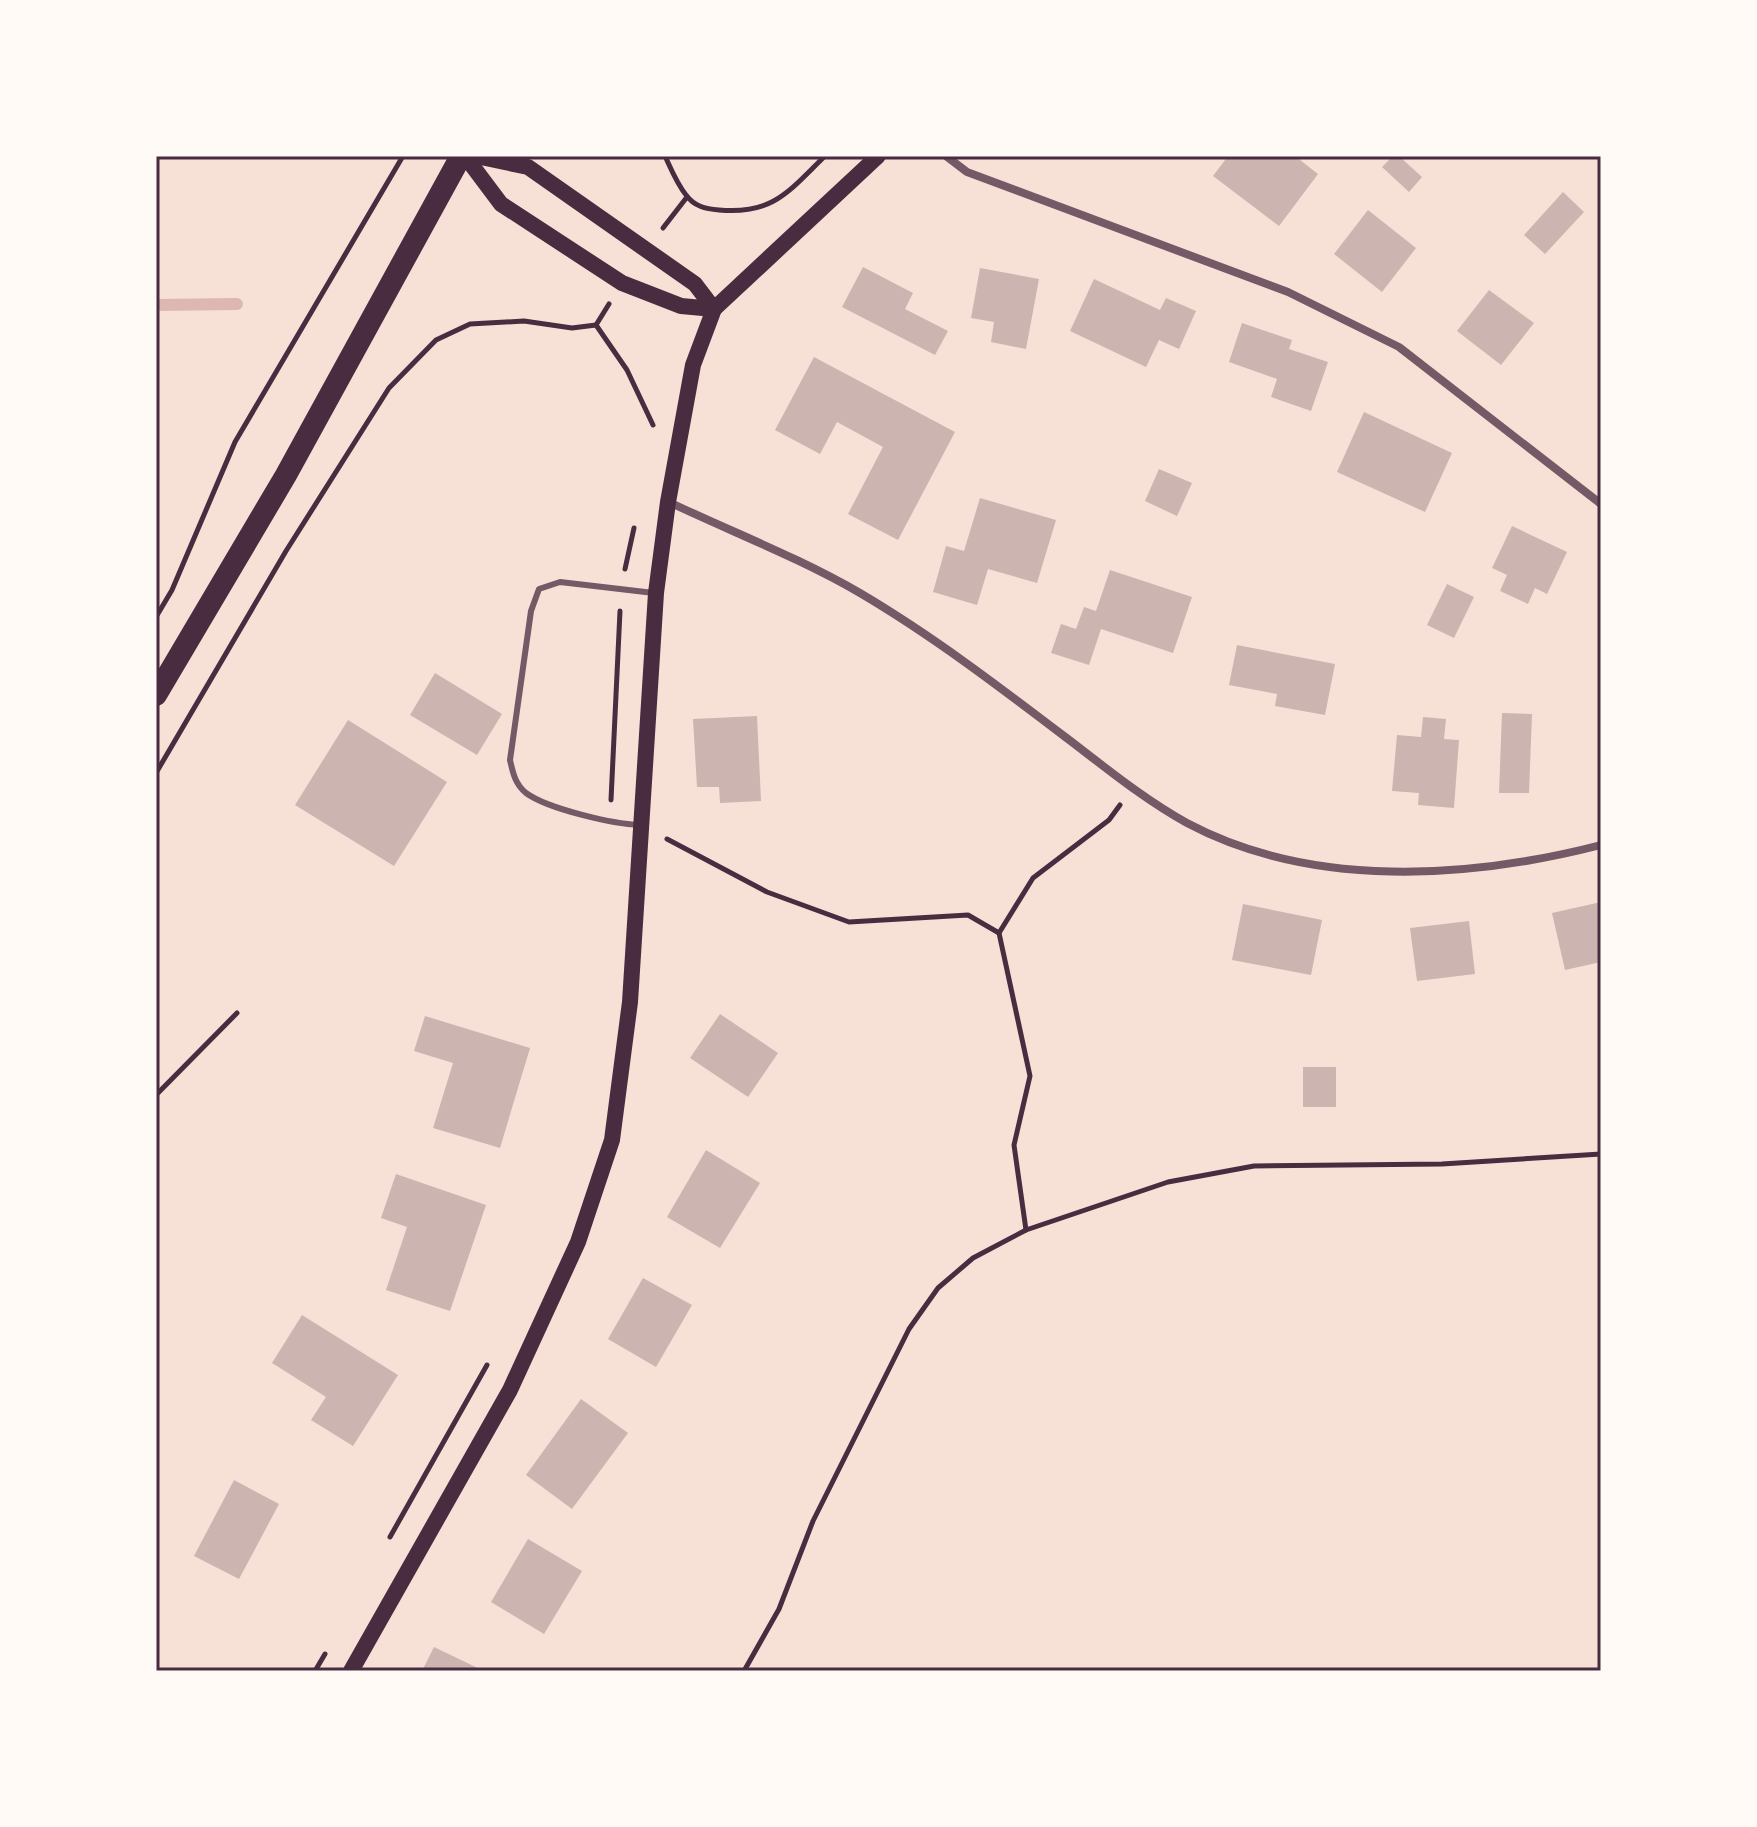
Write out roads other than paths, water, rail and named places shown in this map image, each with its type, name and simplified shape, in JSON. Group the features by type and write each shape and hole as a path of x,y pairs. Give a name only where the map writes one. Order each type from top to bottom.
{"highway":[{"path":"156,695 286,475 463,156"}],"main road":[{"path":"463,156 501,204 622,283 681,306 714,309"},
{"path":"476,156 528,167 695,284 714,309"},
{"path":"351,1671 510,1390 549,1312 598,1190 612,1140 628,1017 656,593 668,502 693,365 714,309 878,156"}],"street":[{"path":"946,156 967,172 1288,292 1399,347 1601,504"},
{"path":"668,502 859,592 992,682 1133,788 1187,823 1242,846 1321,865 1392,871 1470,868 1556,856 1601,845"}],"lane":[{"path":"640,825 610,824 527,794 514,778 510,760 531,611 539,589 560,582 656,593"}],"waterway":[{"path":"156,305 237,304"}]}
